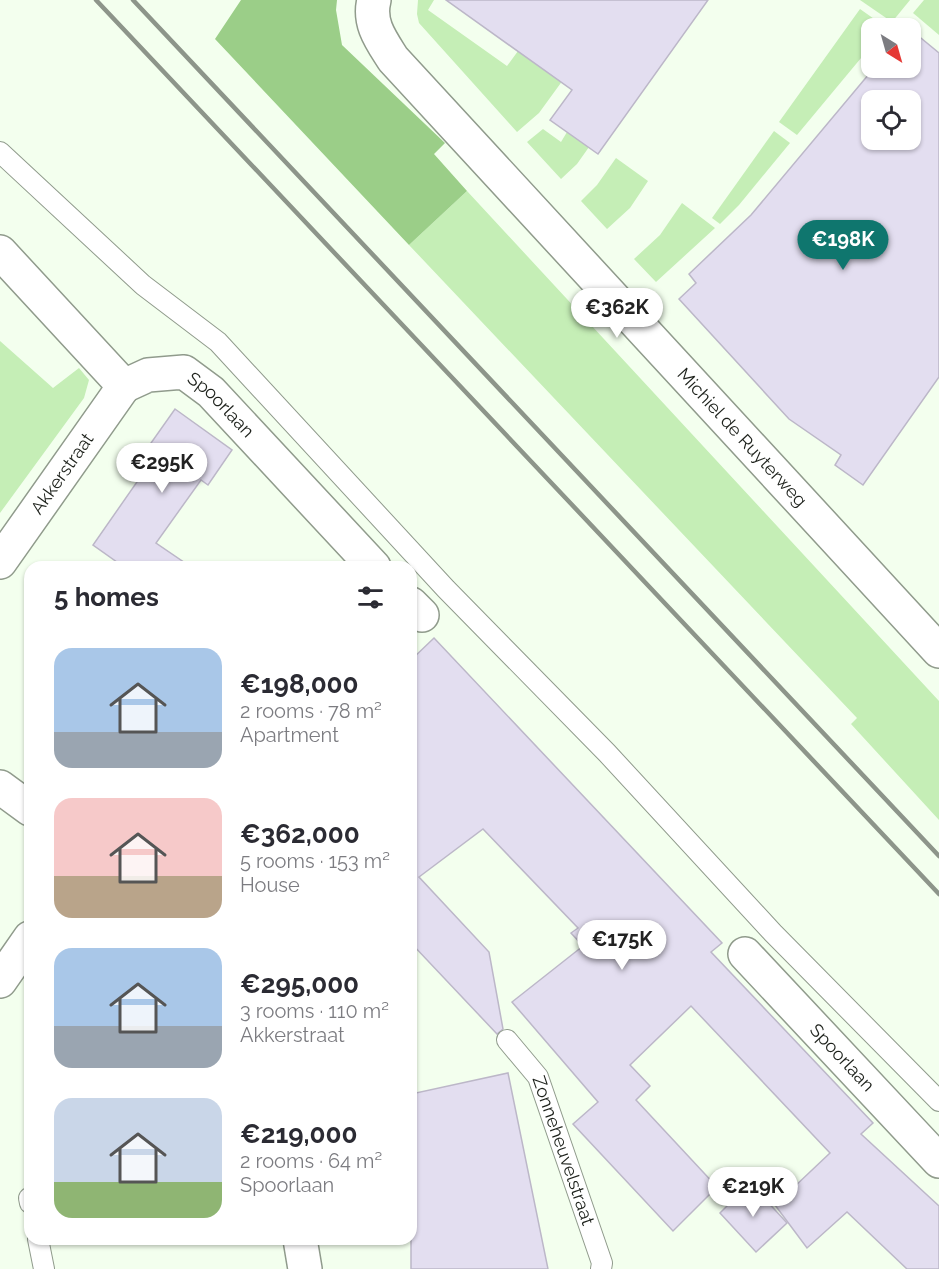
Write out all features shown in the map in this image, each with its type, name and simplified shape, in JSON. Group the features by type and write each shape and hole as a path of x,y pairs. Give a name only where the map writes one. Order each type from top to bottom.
{"street":[{"name":"Michiel de Ruyterweg","path":"374,0 371,10 376,33 393,58 939,651"},
{"path":"0,252 124,386"},
{"name":"Spoorlaan","path":"124,386 148,375 184,372 211,392 368,561"},
{"name":"Akkerstraat","path":"0,562 124,386"},
{"path":"0,787 24,805"},
{"path":"0,981 24,947"},
{"name":"Spoorlaan","path":"745,954 939,1161"},
{"path":"301,1245 305,1269"}],"lane":[{"path":"0,152 143,285 218,342 446,589 607,753 773,933 939,1101"},
{"name":"Zonneheuvelstraat","path":"507,1040 538,1077 602,1263 601,1269"},
{"path":"39,1245 44,1269"}],"green space":[{"path":"241,0 337,0 336,10 342,45 445,143 434,154 467,191 409,245 215,39"},
{"path":"418,0 434,0 428,10 507,66 518,51 563,80 539,113 517,132 419,23"},
{"path":"860,0 910,0 895,18 886,18"},
{"path":"924,0 939,0 939,35 921,18 913,13"},
{"path":"860,9 873,18 861,18 861,58 797,135 779,122"},
{"path":"543,129 561,142 567,132 589,147 577,164 561,179 527,142"},
{"path":"774,131 790,143 739,205 720,224 712,218"},
{"path":"616,158 648,181 630,208 607,229 581,201 597,185"},
{"path":"467,191 939,701 939,820 851,724 857,718 409,245"},
{"path":"682,203 715,228 656,282 634,259 660,235"},
{"path":"0,341 53,388 79,368 89,380 84,398 0,513"}],"building":[{"path":"446,0 708,0 598,154 550,120 572,90"},
{"path":"921,38 939,53 939,377 863,485 835,465 841,455 789,419 679,299 696,283 689,274 751,215 866,78 921,78"},
{"path":"175,409 232,450 208,485 201,480 156,543 182,561 116,561 93,545 160,449 151,443"},
{"path":"434,638 722,943 711,952 873,1123 861,1134 939,1206 939,1269 907,1269 847,1212 807,1248 775,1205 830,1153 691,1006 630,1065 650,1086 636,1100 717,1187 673,1231 573,1124 598,1102 512,1002 583,946 571,933 578,928 483,829 419,877 489,952 503,1029 497,1034 417,949 417,654"},
{"path":"508,1073 548,1269 411,1269 411,1245 417,1245 417,1093"},
{"path":"750,1183 787,1223 756,1252 720,1213"}],"railway":[{"path":"96,0 939,894"},
{"path":"133,0 939,856"}]}
